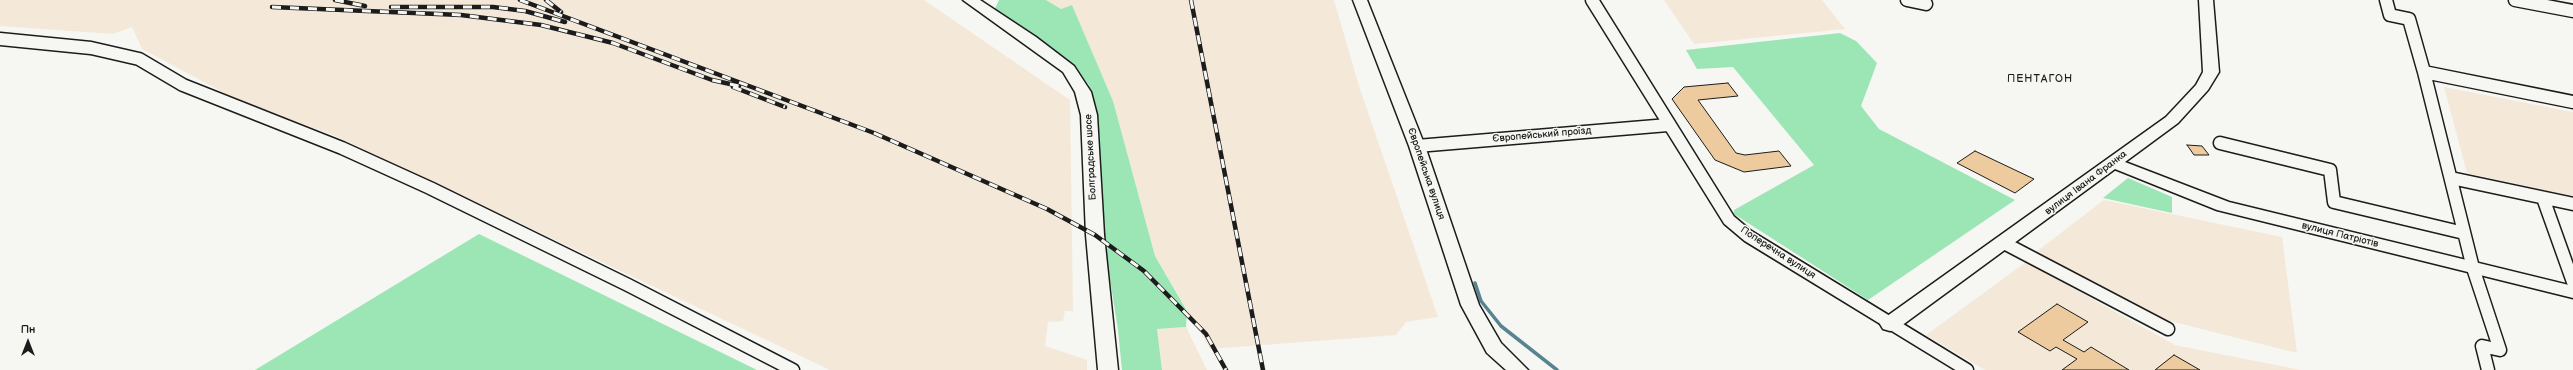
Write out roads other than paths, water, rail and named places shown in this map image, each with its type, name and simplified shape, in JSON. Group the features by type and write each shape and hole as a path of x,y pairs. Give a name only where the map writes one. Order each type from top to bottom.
{"main road":[{"name":"Болградське шосе","path":"970,0 1031,40 1069,69 1083,92 1089,115 1096,239 1108,370"},
{"name":"Європейська вулиця","path":"1360,0 1417,146 1470,305 1494,348 1518,370"},
{"name":"вулиця Івана Франка","path":"1890,324 2172,120 2209,79 2211,72 2206,0"},
{"name":"вулиця Патріотів","path":"2113,162 2223,206 2573,292"}],"street":[{"name":"Поперечна вулиця","path":"1592,0 1668,125 1729,220 1748,236 1967,370"},
{"path":"1907,0 1926,4"},
{"path":"2386,0 2390,15 2409,19 2424,72 2473,268 2500,350 2482,346 2488,370"},
{"path":"2515,0 2573,11"},
{"path":"0,39 91,48 138,59 183,85 342,148 430,188 628,285 793,370"},
{"path":"2424,72 2573,102"},
{"name":"Європейський проїзд","path":"1417,146 1668,125"},
{"path":"2220,143 2330,170 2334,202 2464,233"},
{"path":"2450,178 2573,204"},
{"path":"2543,198 2573,282"},
{"path":"2004,243 2168,329"}],"waterway":[{"path":"1475,283 1481,301 1501,326 1557,370"}],"railway":[{"path":"335,0 365,6"},
{"path":"520,0 874,133 1047,209 1095,235 1144,271 1206,334 1226,370"},
{"path":"546,0 561,12"},
{"path":"1191,0 1263,370"},
{"path":"272,7 461,15 541,25 613,43 712,80 739,86"},
{"path":"391,7 493,7 525,11 565,22"},
{"path":"733,87 785,107"}],"district":[{"name":"ПЕНТАГОН","path":"2040,79"}]}
